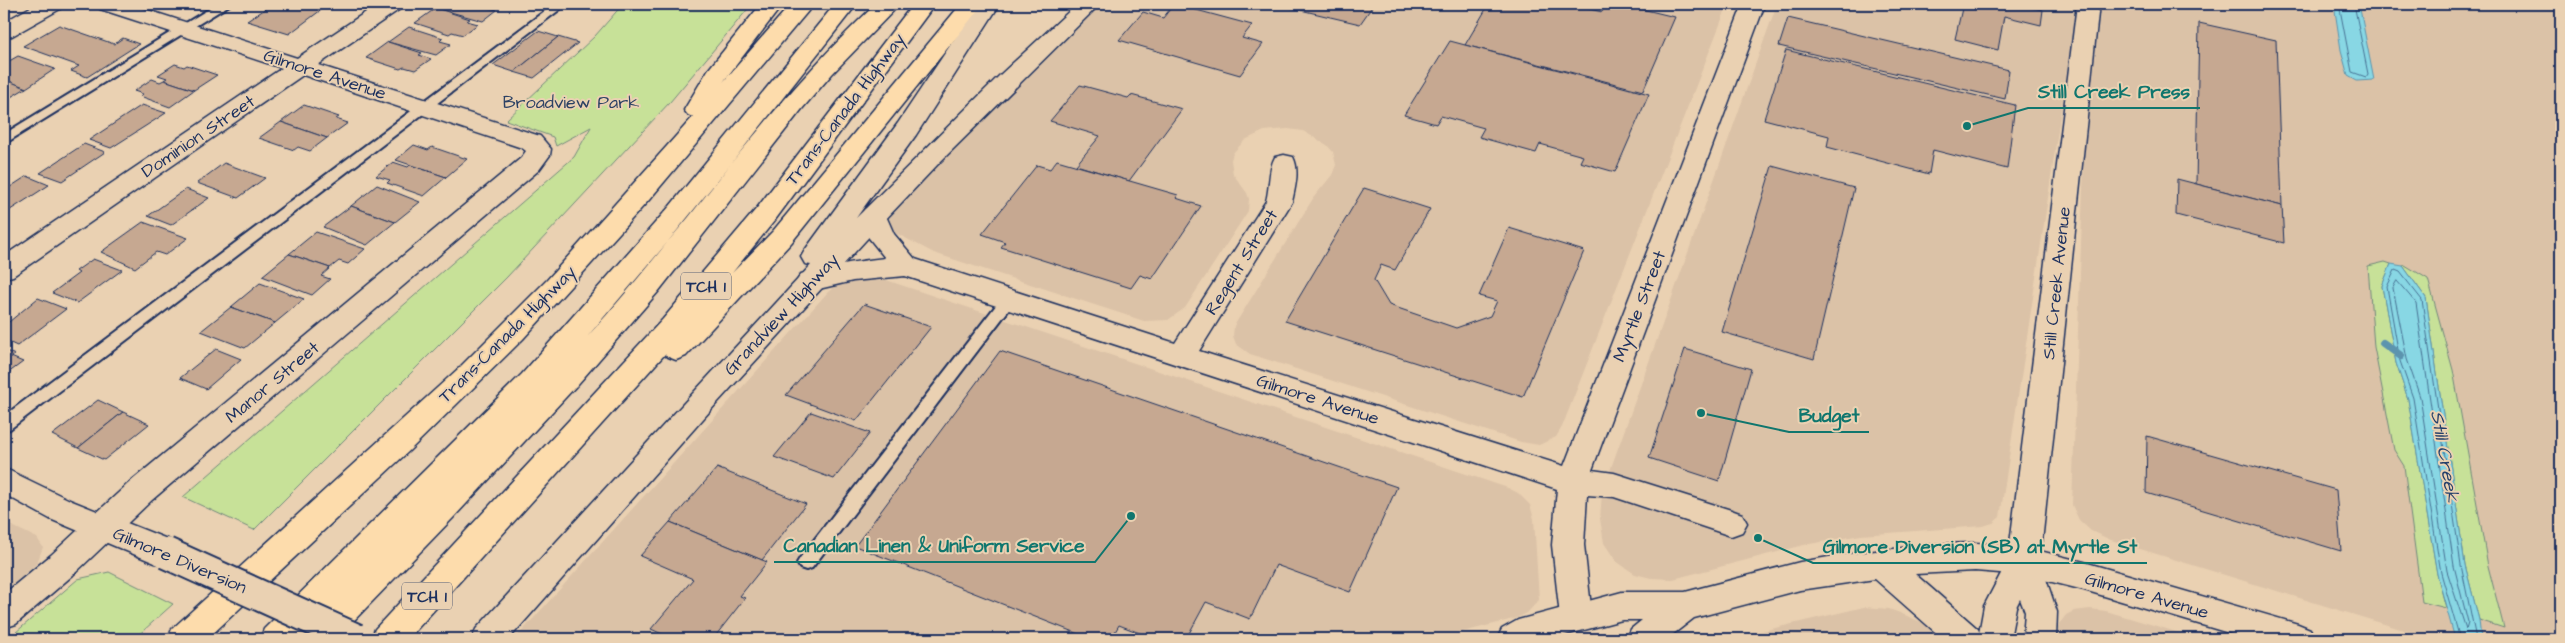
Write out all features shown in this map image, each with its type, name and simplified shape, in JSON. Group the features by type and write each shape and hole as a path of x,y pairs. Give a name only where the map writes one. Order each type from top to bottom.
{"highway":[{"path":"666,164 716,75 772,4"},
{"name":"Trans-Canada Highway","path":"184,639 470,375 572,268 666,164 803,4"},
{"path":"276,639 532,382 673,219 846,4"},
{"path":"314,639 490,463 574,371 650,284 822,70 862,28 889,4"},
{"name":"Trans-Canada Highway","path":"387,639 468,553 673,326 766,214 924,4"},
{"path":"468,553 646,380 782,237 950,28 972,4"}],"street":[{"path":"4,31 52,4"},
{"name":"Gilmore Avenue","path":"108,4 425,106 531,142 539,149"},
{"name":"Dominion Street","path":"4,269 392,4"},
{"path":"705,396 803,272 907,130 988,4"},
{"name":"Grandview Highway","path":"488,639 810,281 998,90 1089,4"},
{"name":"Myrtle Street","path":"1576,616 1568,545 1573,481 1754,4"},
{"name":"Still Creek Avenue","path":"1994,639 2000,606 2024,561 2088,4"},
{"name":"Manor Street","path":"4,614 62,565 141,491 530,164 538,155 539,149"},
{"name":"Regent Street","path":"1182,355 1278,202 1283,187 1284,163"},
{"path":"874,215 882,238 906,266"},
{"name":"Gilmore Avenue","path":"810,281 853,270 906,266 1532,470 1573,481 1614,485 1731,523"},
{"name":"Gilmore Diversion","path":"4,480 61,510 166,553 356,639"},
{"path":"1514,639 1530,630 1576,616 1622,606 1685,606 1800,576 1881,564 1976,557 2024,561"},
{"name":"Gilmore Avenue","path":"2024,561 2084,576 2298,639"},
{"name":"Still Creek Avenue","path":"2024,561 2041,612 2039,639"},
{"path":"1881,564 1966,639"},
{"path":"1643,639 1685,606"}],"lane":[{"path":"4,140 225,4"},
{"path":"4,425 561,4"},
{"path":"806,563 1009,299"}],"shaded area":[{"path":"1100,4 1728,4 1562,427 1556,437 1539,445 1521,442 1250,354 1236,344 1233,336 1234,326 1314,197 1332,175 1336,165 1333,152 1327,145 1303,131 1288,129 1264,131 1245,140 1233,153 1231,160 1233,174 1247,193 1249,199 1248,211 1185,308 1168,320 1144,321 934,253 892,231 889,220 893,210 968,133"},
{"path":"1777,4 2077,4 2000,517 1993,523 1983,526 1861,535 1804,545 1673,579 1651,578 1635,574 1616,561 1604,543 1600,519 1602,493"},
{"path":"2101,4 2561,4 2561,639 2433,639 2111,540 2091,531 2079,520 2072,505 2084,158"},
{"path":"877,277 1508,488 1518,493 1530,505 1534,519 1539,600 1527,613 1517,618 1436,639 515,639 828,292 840,282"},
{"path":"4,522 37,538 43,547 37,563 4,592"},
{"path":"1864,607 1889,609 1900,613 1921,622 1944,639 1729,639"},
{"path":"2090,609 2106,611 2200,639 2057,639 2060,623 2066,615 2074,611"}],"green space":[{"name":"Broadview Park","path":"623,4 752,4 670,102 507,277 254,530 183,497 574,157 591,127 556,146 553,137 506,120 595,36"},
{"path":"2385,262 2391,264 2382,286 2396,363 2408,399 2437,574 2446,608 2422,602 2404,466 2394,450 2374,347 2368,266"},
{"path":"2405,265 2428,279 2453,370 2488,566 2504,628 2479,620 2465,565 2426,298 2403,266"},
{"path":"109,572 173,604 134,639 8,639 78,579"}],"water":[{"path":"2334,4 2359,4 2374,80 2357,81 2348,76 2341,50"},
{"name":"Still Creek","path":"2391,264 2403,266 2426,298 2465,565 2479,620 2481,639 2455,639 2437,574 2408,399 2396,363 2382,286"}],"building":[{"path":"273,4 329,4 289,34 247,21"},
{"path":"442,4 487,4 489,5 486,7 497,10 483,21 436,8"},
{"path":"1174,4 1252,25 1242,38 1263,44 1240,75 1119,40 1143,12 1163,18"},
{"path":"1275,4 1374,4 1360,24"},
{"path":"1489,4 1569,4 1602,12 1606,4 1621,4 1675,17 1643,91 1465,45"},
{"path":"1963,4 2016,4 2043,10 2041,25 2004,16 1998,50 1955,39"},
{"path":"436,8 470,19 467,21 478,24 463,35 452,32 449,34 415,23"},
{"path":"1788,18 2009,70 2005,99 1779,46"},
{"path":"2199,23 2276,40 2282,206 2196,184"},
{"path":"59,25 114,44 123,38 139,44 87,77 71,71 79,66 23,46"},
{"path":"409,27 443,38 440,41 451,44 436,55 388,42"},
{"path":"538,31 558,37 514,72 493,65"},
{"path":"558,37 578,43 534,78 514,72"},
{"path":"1450,41 1649,94 1615,172 1580,162 1583,156 1540,144 1536,153 1479,137 1484,128 1441,116 1436,124 1404,115"},
{"path":"388,42 422,53 419,55 431,59 415,70 404,67 400,69 366,58"},
{"path":"1786,50 2015,105 2007,169 1933,150 1929,174 1827,147 1829,136 1764,119"},
{"path":"18,56 55,69 26,88 4,79 4,64"},
{"path":"175,64 184,67 187,65 217,75 194,90 164,80 167,78 158,75"},
{"path":"4,79 26,88 4,101"},
{"path":"152,79 160,82 164,80 194,90 170,107 140,96 143,94 134,91"},
{"path":"1080,85 1128,98 1131,95 1182,109 1129,181 1076,165 1100,136 1050,121"},
{"path":"142,105 166,113 111,148 89,140"},
{"path":"304,105 339,117 336,119 348,123 327,138 281,122"},
{"path":"281,122 327,138 310,151 298,147 294,150 259,138"},
{"path":"84,144 105,152 62,181 40,173"},
{"path":"414,145 428,150 432,147 467,159 446,177 396,160"},
{"path":"1057,160 1178,195 1176,198 1201,206 1152,279 1140,275 1131,288 1001,247 1005,242 982,234 1037,165 1050,169"},
{"path":"393,162 408,167 410,165 446,177 424,196 387,183 390,180 376,176"},
{"path":"224,163 265,178 238,198 197,183"},
{"path":"1772,166 1854,188 1814,359 1722,332"},
{"path":"27,176 49,185 4,214 4,191"},
{"path":"2177,179 2282,206 2284,243 2176,215"},
{"path":"377,185 420,202 395,222 351,206"},
{"path":"1364,188 1430,209 1395,270 1381,265 1374,280 1389,305 1456,328 1490,316 1497,301 1479,296 1509,228 1584,251 1523,397 1285,321"},
{"path":"186,189 209,198 171,225 148,216"},
{"path":"351,206 395,222 367,245 323,227"},
{"path":"143,222 188,238 165,255 156,252 135,268 101,252"},
{"path":"316,232 365,249 348,264 339,261 330,268 289,254"},
{"path":"289,254 330,268 321,276 330,279 312,295 262,276"},
{"path":"93,259 122,270 77,303 52,293 79,273 76,271"},
{"path":"260,283 304,299 275,323 231,307"},
{"path":"38,298 66,309 17,346 4,340 4,326"},
{"path":"864,304 931,327 856,421 786,395"},
{"path":"231,307 275,323 245,348 201,331"},
{"path":"216,349 241,359 206,389 180,378"},
{"path":"1685,349 1751,369 1719,481 1649,458"},
{"path":"4,350 15,355 11,357 23,362 4,376"},
{"path":"1000,351 1397,487 1350,592 1276,565 1250,619 1206,602 1186,639 1155,639 1119,625 1111,639 1091,639 855,546"},
{"path":"98,400 123,412 78,448 52,435"},
{"path":"123,412 149,424 104,460 78,448"},
{"path":"811,412 870,433 834,479 774,457"},
{"path":"2147,436 2336,490 2341,551 2146,493"},
{"path":"717,468 806,504 762,560 670,522"},
{"path":"670,522 767,562 740,596 745,598 713,639 673,639 651,629 693,579 640,556"}],"waterway":[{"path":"2383,343 2401,356"}],"place":[{"name":"Still Creek Press","path":"1967,126"},
{"name":"Budget","path":"1701,413"},
{"name":"Canadian Linen & Uniform Service","path":"1131,516"},
{"name":"Gilmore Diversion (SB) at Myrtle St","path":"1758,538"}]}
